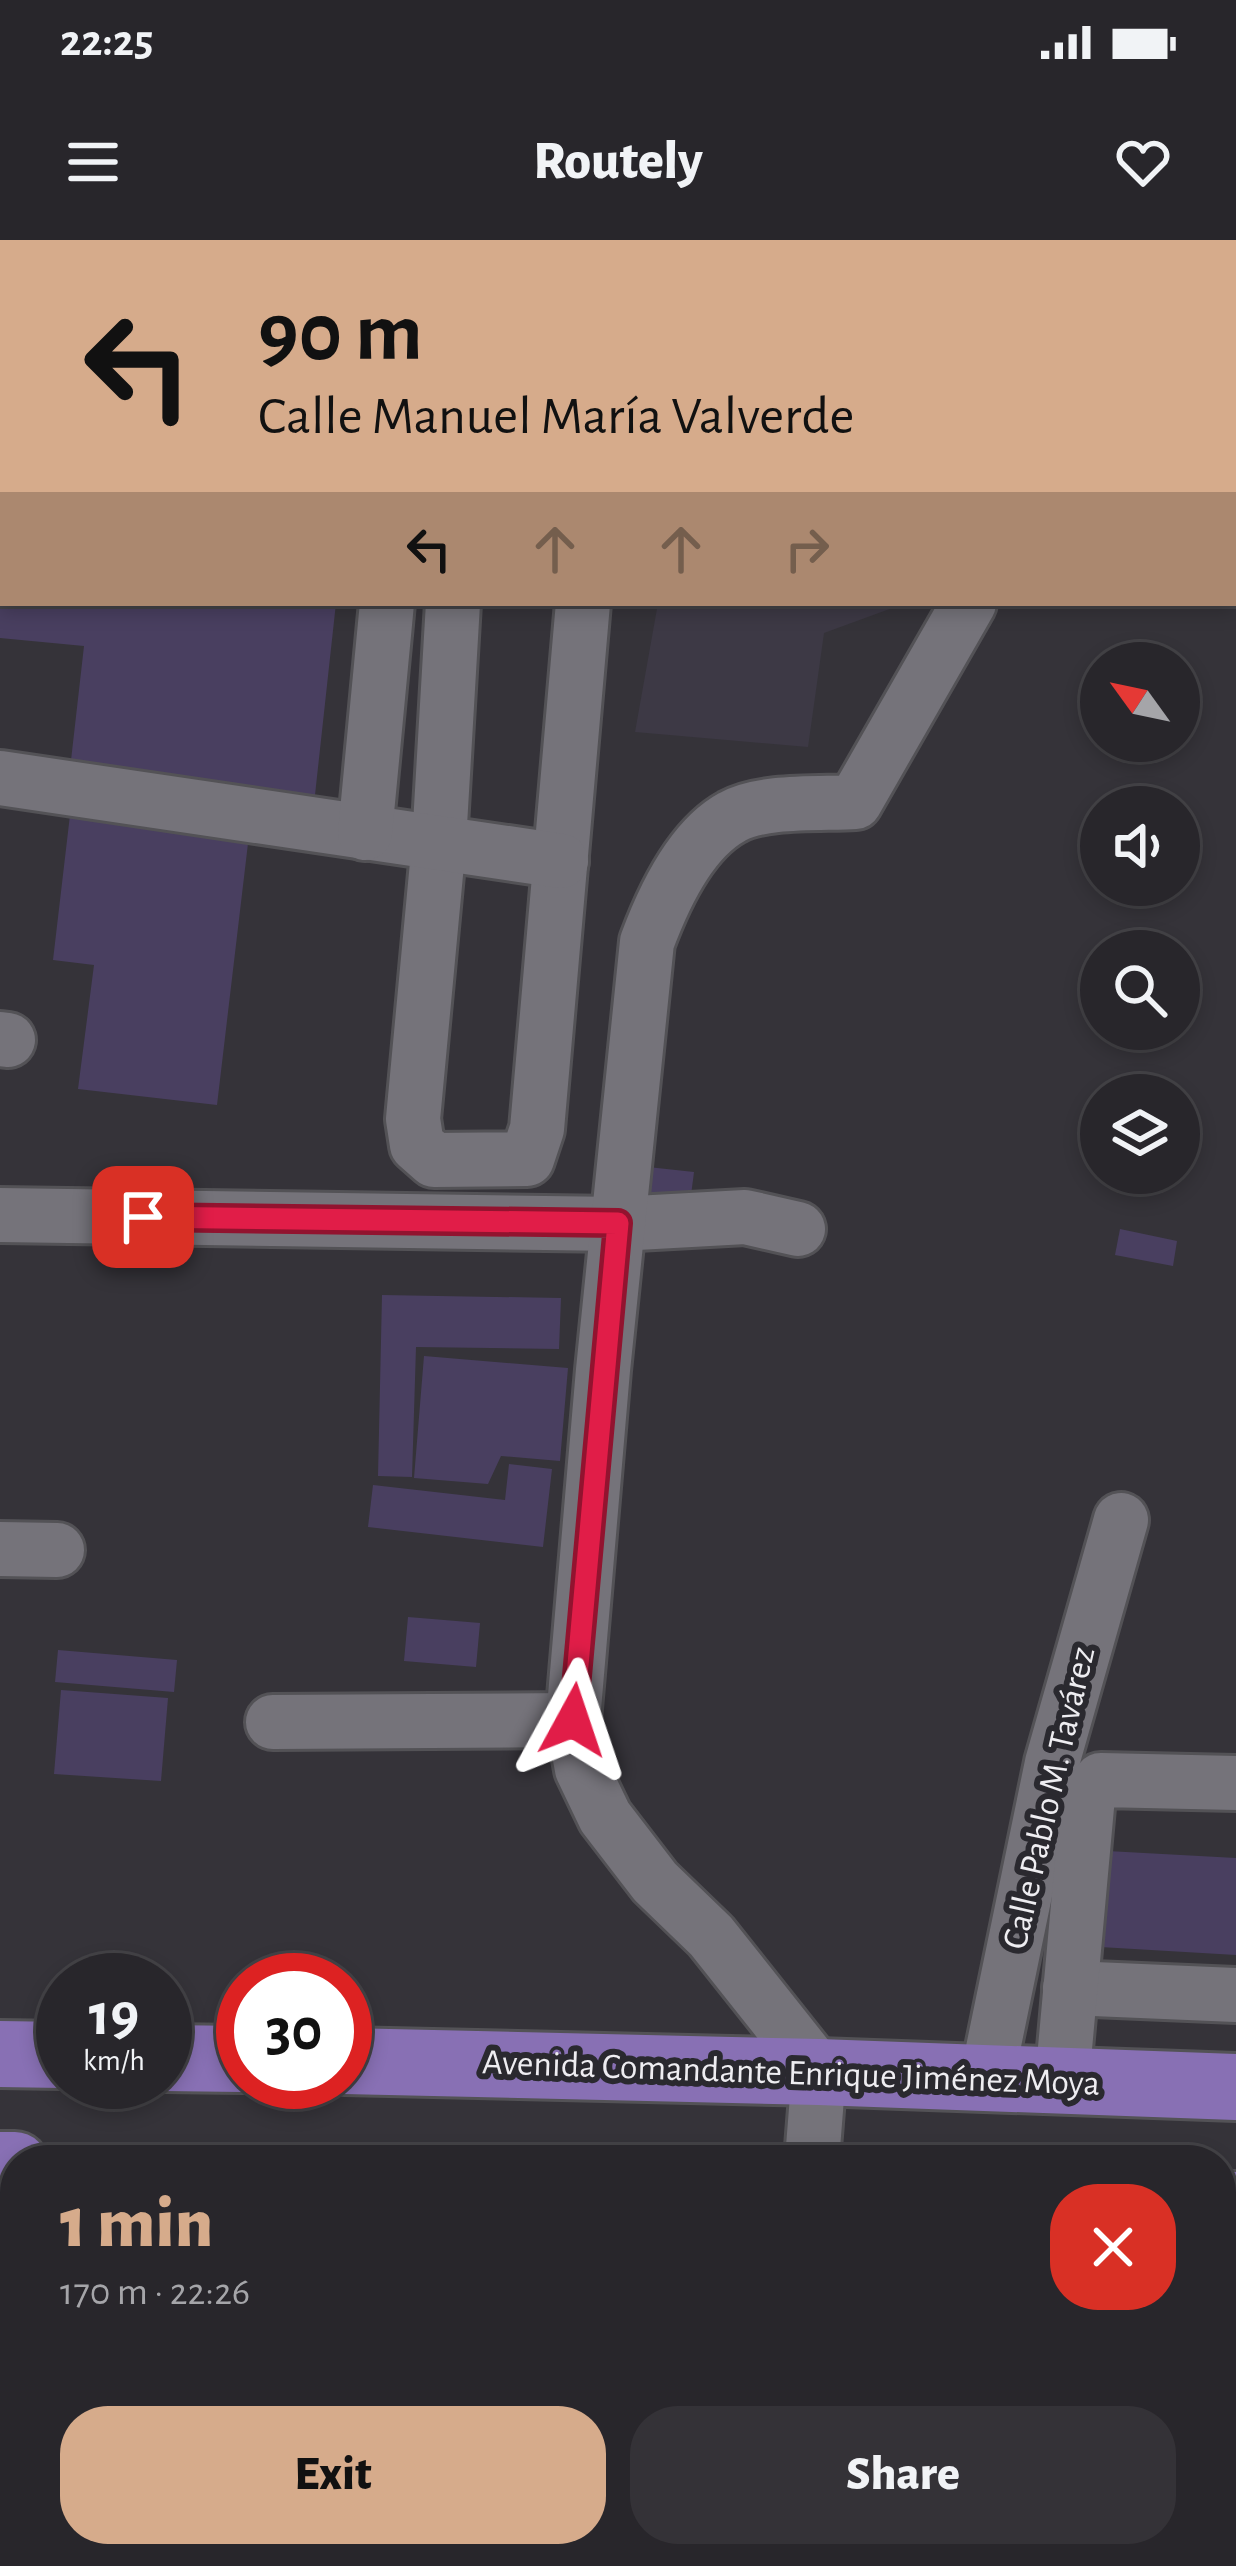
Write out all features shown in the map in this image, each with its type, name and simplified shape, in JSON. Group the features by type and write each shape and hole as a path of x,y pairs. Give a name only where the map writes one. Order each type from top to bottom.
{"main road":[{"path":"0,2054 36,2055"},
{"name":"Avenida Comandante Enrique Jiménez Moya","path":"372,2062 1236,2087"}],"street":[{"path":"364,833 387,606"},
{"path":"453,606 439,842 412,1119 417,1145 434,1160 527,1159 537,1129 583,606"},
{"path":"813,2145 819,2072 711,1936 655,1882 605,1816 582,1768 573,1720 618,1223 647,941 663,900 693,853 733,816 782,805 855,802 965,609"},
{"path":"0,778 561,861"},
{"path":"0,1215 618,1223 745,1217 798,1228"},
{"name":"Calle Pablo M. Tavárez","path":"987,2078 1052,1763 1121,1520"},
{"path":"0,1549 57,1550"},
{"path":"273,1722 573,1720"},
{"path":"1062,2080 1088,1796 1101,1780 1236,1783"},
{"path":"1070,1988 1236,1995"}],"shaded area":[{"path":"657,606 898,606 824,633 808,747 635,732"}],"building":[{"path":"0,606 336,606 314,804 69,778 84,646 0,638"},
{"path":"70,815 249,835 217,1105 78,1089 94,965 53,960"},
{"path":"648,1167 694,1172 689,1211 643,1205"},
{"path":"1120,1229 1177,1241 1173,1266 1115,1255"},
{"path":"382,1295 561,1298 559,1349 416,1347 412,1477 378,1476"},
{"path":"424,1356 568,1368 560,1461 501,1456 488,1484 414,1478"},
{"path":"509,1464 552,1469 543,1547 368,1527 373,1485 505,1500"},
{"path":"408,1617 480,1623 476,1667 404,1661"},
{"path":"58,1650 177,1660 174,1692 55,1682"},
{"path":"61,1690 168,1698 161,1781 54,1774"},
{"path":"1089,1850 1236,1858 1236,1955 1083,1946"}],"route":[{"path":"143,1217 618,1223 573,1720"}]}
